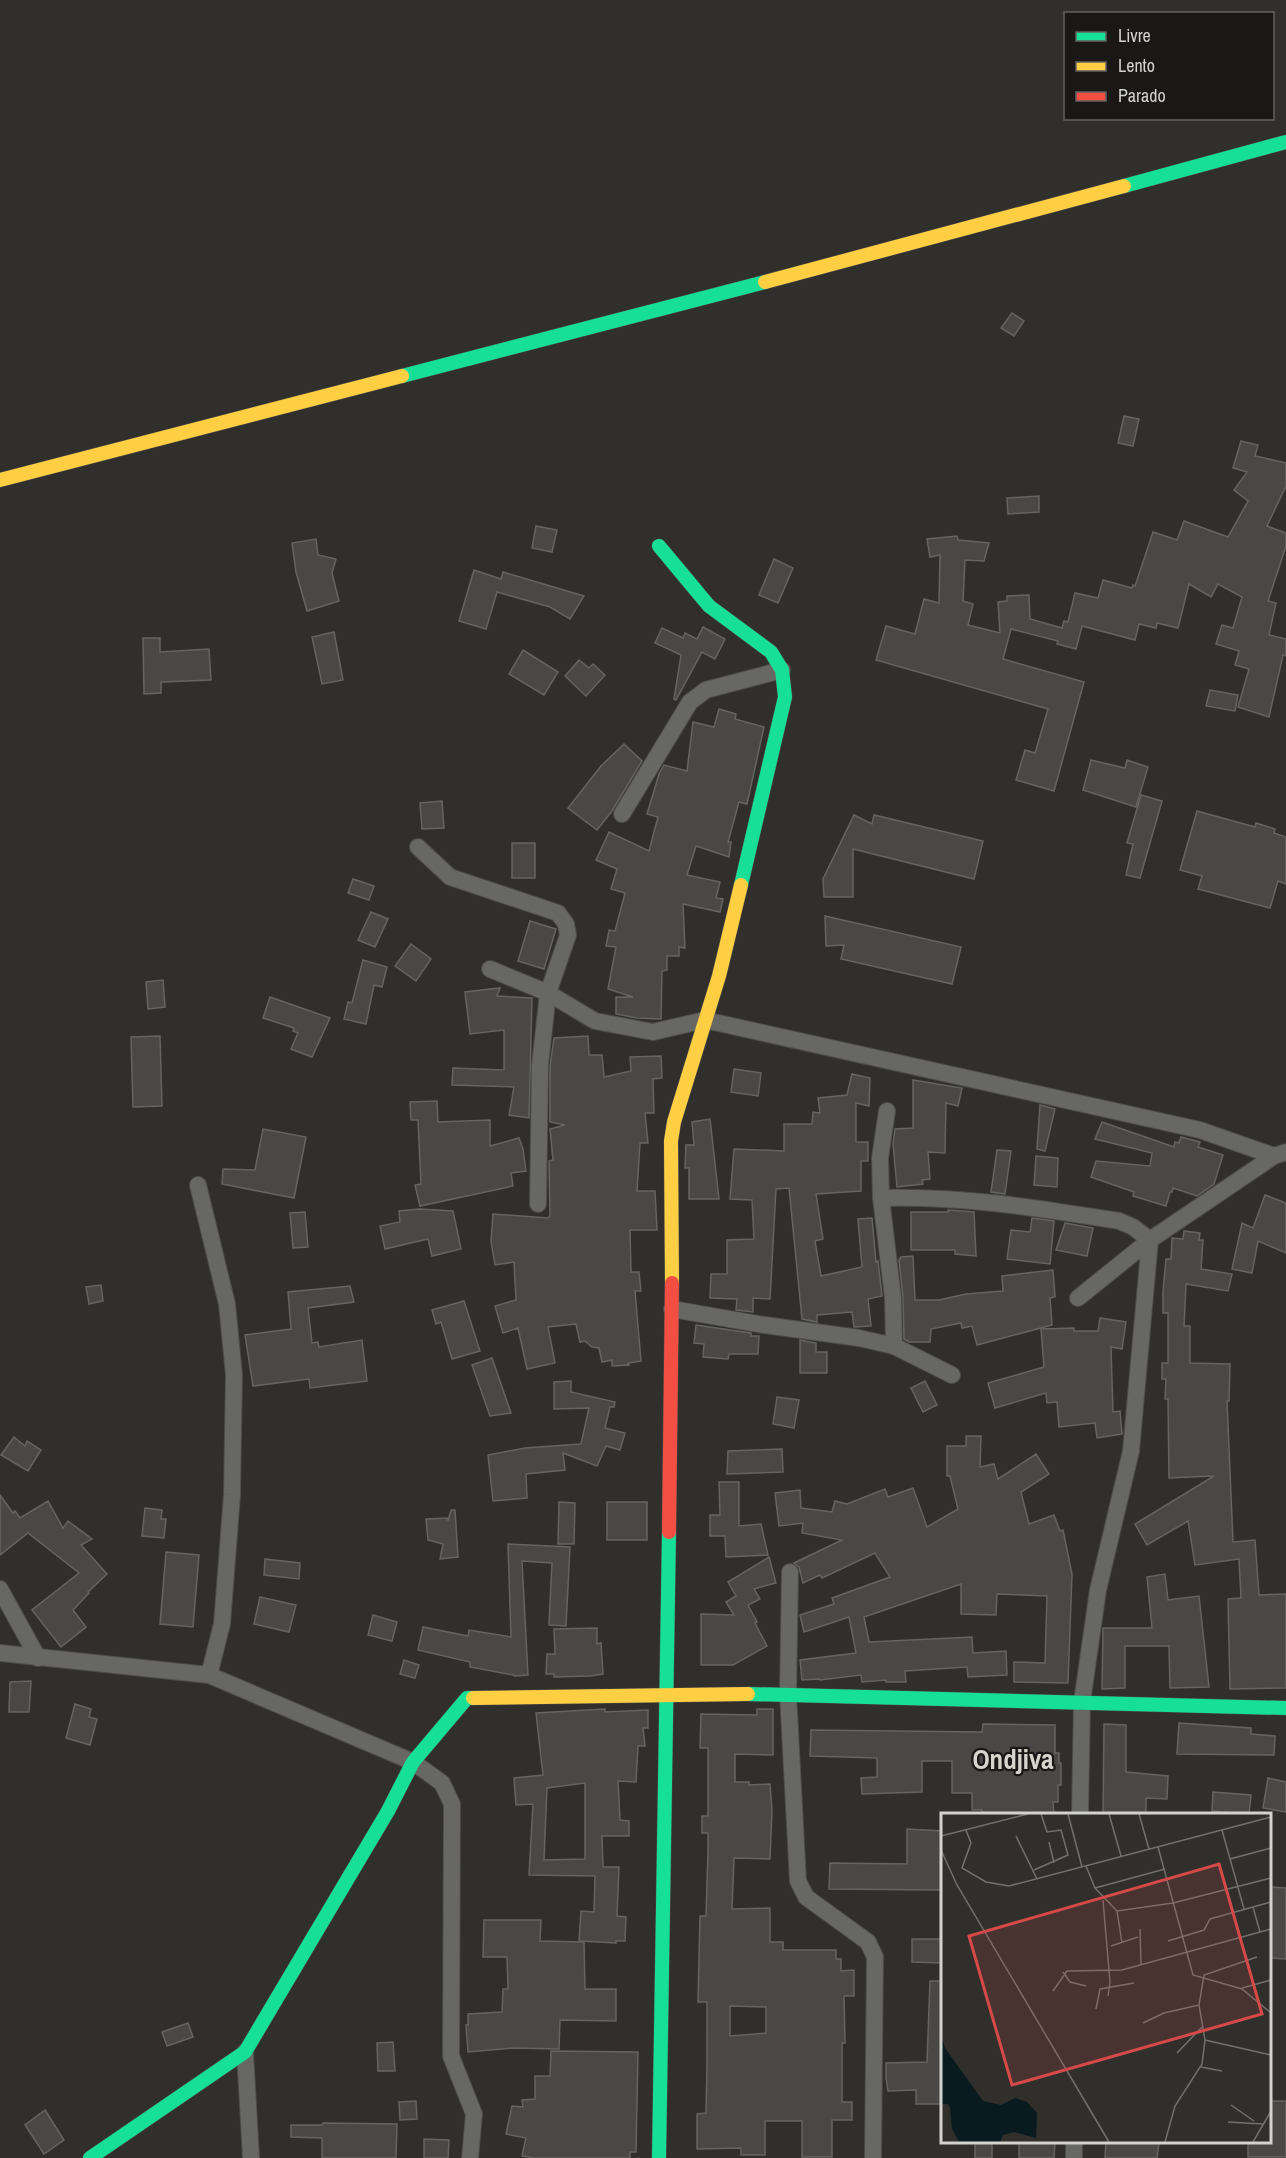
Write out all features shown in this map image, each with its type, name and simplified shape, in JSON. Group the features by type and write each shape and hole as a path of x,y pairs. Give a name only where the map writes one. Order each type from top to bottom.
{"street":[{"path":"0,480 881,252 1286,142"},
{"path":"659,546 708,606 771,652 782,670 785,697 751,849 719,976 674,1122 671,1141 672,1309 659,2158"},
{"path":"622,814 690,702 706,690 782,670"},
{"path":"418,847 450,878 558,913 566,924 568,935 548,993 540,1065 538,1204"},
{"path":"490,969 548,993 595,1021 653,1032 705,1020 1200,1130 1280,1154"},
{"path":"887,1112 880,1158 881,1198 893,1298 894,1346"},
{"path":"1078,1298 1150,1240 1280,1154"},
{"path":"198,1185 227,1304 234,1375 232,1495 224,1600 222,1624 209,1675"},
{"path":"881,1198 928,1197 1007,1203 1119,1221 1133,1227 1150,1240"},
{"path":"1080,1813 1082,1702 1098,1590 1131,1451 1150,1240"},
{"path":"672,1309 859,1338 894,1346 952,1375"},
{"path":"790,1572 788,1694 798,1881 806,1897 868,1942 875,1957 873,2158"},
{"path":"0,1588 38,1659"},
{"path":"0,1653 38,1659 209,1675 413,1762 442,1783 452,1804 451,2056 474,2114 470,2158"},
{"path":"90,2158 245,2052 388,1811 413,1762 467,1698 788,1694 1286,1708"},
{"path":"245,2052 251,2158"}],"building":[{"path":"1012,313 1024,321 1014,336 1001,328"},
{"path":"1124,416 1139,419 1133,446 1118,443"},
{"path":"1241,441 1258,445 1255,456 1286,463 1286,486 1267,526 1286,533 1286,546 1268,601 1276,603 1269,635 1286,639 1286,656 1283,655 1269,717 1238,707 1249,669 1235,665 1239,651 1216,644 1222,625 1233,628 1242,597 1218,584 1211,597 1189,584 1178,628 1157,623 1156,628 1139,624 1135,640 1082,626 1076,649 1057,644 1058,641 1011,629 1003,659 1084,682 1054,791 1016,780 1025,750 1035,753 1048,709 876,660 886,626 915,634 924,599 939,603 940,555 930,557 927,539 957,536 958,540 989,543 984,561 965,560 963,601 973,604 968,625 1000,633 998,602 1007,601 1007,596 1029,595 1030,619 1062,628 1064,621 1068,622 1075,593 1098,598 1103,580 1132,588 1133,585 1135,586 1153,532 1177,540 1184,521 1228,537 1248,501 1234,490 1247,472 1233,468"},
{"path":"1039,496 1039,512 1008,514 1007,498"},
{"path":"536,526 557,530 552,552 532,548"},
{"path":"316,539 318,555 336,559 332,573 339,601 307,611 296,572 292,543"},
{"path":"774,559 793,568 778,603 759,595"},
{"path":"474,570 501,579 503,572 584,596 570,619 550,607 497,592 486,629 459,621"},
{"path":"703,627 725,639 715,659 702,652 676,700 674,699 681,655 655,643 662,628 683,638 685,633 697,639"},
{"path":"334,632 343,680 322,684 312,637"},
{"path":"143,638 160,638 160,652 209,649 211,680 161,682 161,693 144,694"},
{"path":"523,650 558,672 544,695 509,674"},
{"path":"579,660 589,668 593,664 605,675 586,696 565,676"},
{"path":"1210,690 1238,695 1235,711 1206,706"},
{"path":"719,709 736,714 735,719 764,727 747,804 739,802 728,842 731,842 729,857 696,846 687,875 720,882 716,898 723,899 720,912 683,904 685,948 679,947 679,956 667,956 667,970 662,971 661,1019 616,1014 616,997 633,997 608,989 616,947 606,946 609,930 615,931 625,893 611,889 617,869 596,860 609,832 649,851 658,817 647,814 659,774 664,765 687,771 693,722 714,727"},
{"path":"624,744 642,761 612,811 597,830 568,808 601,766"},
{"path":"1091,760 1125,768 1127,760 1148,767 1136,807 1083,790"},
{"path":"1141,795 1162,801 1140,878 1126,875 1133,844 1127,843"},
{"path":"442,801 444,828 422,829 420,803"},
{"path":"1197,811 1255,827 1256,823 1275,829 1274,833 1286,837 1286,884 1278,881 1270,908 1198,889 1202,876 1180,870"},
{"path":"854,815 872,824 874,815 983,841 974,879 853,849 853,897 824,897 823,879"},
{"path":"512,843 535,843 535,878 512,878"},
{"path":"353,879 374,886 369,900 348,893"},
{"path":"371,912 388,919 375,947 358,940"},
{"path":"825,916 961,947 952,984 841,959 844,945 826,946"},
{"path":"530,921 556,929 544,969 518,961"},
{"path":"411,944 431,959 416,981 395,966"},
{"path":"363,960 387,967 382,987 374,985 366,1024 344,1019 348,1002 352,1003"},
{"path":"163,980 165,1007 148,1009 146,982"},
{"path":"500,988 497,996 532,998 529,1118 509,1115 514,1087 452,1085 453,1068 504,1070 504,1030 470,1034 465,992"},
{"path":"270,997 330,1018 312,1057 291,1049 298,1033 293,1031 294,1028 263,1018"},
{"path":"160,1036 162,1106 133,1107 131,1037"},
{"path":"588,1036 589,1055 602,1055 604,1077 631,1071 630,1057 661,1056 662,1078 653,1079 654,1113 645,1113 648,1143 640,1143 637,1191 655,1191 657,1230 630,1230 631,1272 639,1272 641,1291 635,1291 641,1361 628,1363 629,1365 612,1366 612,1360 602,1362 599,1348 592,1347 585,1341 580,1342 576,1324 548,1327 555,1363 527,1369 518,1328 503,1333 495,1306 516,1300 514,1262 495,1265 491,1241 493,1214 548,1218 550,1216 549,1161 553,1160 550,1129 565,1125 550,1122 550,1066 554,1038"},
{"path":"734,1069 761,1073 758,1096 731,1092"},
{"path":"852,1074 870,1078 869,1106 856,1103 856,1142 868,1142 868,1161 861,1161 861,1191 816,1194 823,1239 815,1241 821,1276 862,1267 858,1219 872,1218 882,1296 868,1299 871,1326 854,1327 852,1312 817,1315 817,1322 802,1319 789,1188 776,1189 770,1299 753,1298 753,1312 736,1310 737,1299 710,1298 711,1274 727,1274 727,1240 754,1239 752,1200 730,1199 734,1149 784,1151 784,1124 812,1124 813,1112 820,1113 818,1098 847,1095"},
{"path":"913,1080 962,1088 958,1106 946,1103 945,1153 928,1152 930,1179 922,1180 923,1184 897,1187 893,1144 895,1129 913,1128"},
{"path":"437,1101 438,1122 490,1120 490,1146 519,1138 526,1171 511,1173 513,1186 420,1206 415,1185 421,1184 418,1120 411,1120 410,1102"},
{"path":"1040,1105 1055,1109 1045,1151 1037,1149"},
{"path":"710,1119 719,1199 689,1199 689,1168 685,1168 686,1145 694,1145 692,1122"},
{"path":"1102,1122 1174,1147 1175,1142 1179,1143 1181,1137 1200,1142 1198,1147 1223,1155 1214,1184 1197,1196 1173,1188 1166,1206 1133,1196 1134,1192 1091,1177 1096,1161 1150,1166 1152,1153 1095,1139"},
{"path":"263,1129 306,1137 294,1198 222,1184 223,1169 255,1170"},
{"path":"997,1150 1011,1151 1005,1194 991,1192"},
{"path":"1036,1156 1058,1158 1057,1187 1034,1185"},
{"path":"1265,1195 1286,1203 1286,1253 1258,1241 1252,1273 1232,1269 1242,1223 1253,1228"},
{"path":"419,1209 453,1211 461,1249 432,1256 428,1239 385,1249 380,1226 400,1222 399,1211"},
{"path":"948,1210 974,1212 976,1256 955,1254 955,1250 911,1250 911,1212 948,1212"},
{"path":"305,1212 308,1247 293,1248 290,1213"},
{"path":"1032,1218 1054,1221 1050,1264 1007,1259 1011,1230 1030,1232"},
{"path":"1065,1223 1093,1228 1087,1256 1056,1250"},
{"path":"1184,1231 1200,1233 1199,1240 1203,1240 1201,1269 1232,1274 1228,1291 1186,1284 1184,1326 1190,1326 1190,1363 1230,1364 1229,1401 1227,1401 1233,1542 1255,1540 1259,1595 1286,1594 1286,1688 1230,1689 1228,1599 1241,1598 1239,1559 1195,1565 1188,1521 1147,1545 1135,1524 1214,1476 1169,1478 1168,1399 1165,1399 1166,1379 1162,1379 1162,1363 1168,1363 1168,1313 1163,1313 1163,1292 1166,1259 1171,1259 1172,1238 1183,1239"},
{"path":"913,1256 915,1300 939,1300 966,1294 1003,1291 1002,1276 1053,1270 1055,1297 1050,1298 1052,1325 977,1345 972,1326 962,1328 961,1323 931,1329 930,1342 909,1342 904,1339 899,1260 901,1257"},
{"path":"101,1285 103,1301 89,1304 86,1287"},
{"path":"350,1286 354,1302 308,1308 312,1343 318,1342 319,1347 362,1340 367,1381 310,1388 309,1379 253,1386 245,1335 291,1329 288,1292"},
{"path":"464,1301 480,1351 452,1359 441,1322 436,1324 432,1310"},
{"path":"1100,1318 1126,1322 1122,1349 1111,1347 1113,1412 1120,1411 1122,1434 1097,1438 1095,1423 1059,1427 1057,1402 1047,1403 1046,1393 995,1408 988,1383 1044,1367 1041,1329 1074,1328 1074,1331 1098,1331"},
{"path":"696,1325 759,1336 758,1354 729,1354 728,1359 703,1357 704,1344 694,1343"},
{"path":"800,1340 816,1343 816,1352 827,1352 827,1373 800,1373"},
{"path":"492,1358 511,1413 490,1416 472,1365"},
{"path":"571,1381 571,1392 615,1402 614,1407 610,1407 605,1428 625,1433 620,1450 606,1446 597,1466 563,1453 565,1470 526,1474 527,1498 493,1501 488,1455 525,1448 581,1444 589,1408 554,1409 554,1382"},
{"path":"925,1381 937,1405 923,1412 911,1388"},
{"path":"777,1397 799,1400 794,1428 773,1424"},
{"path":"966,1436 981,1436 980,1467 994,1464 998,1479 1036,1454 1049,1474 1021,1492 1029,1524 1054,1515 1060,1531 1063,1530 1072,1574 1068,1683 1014,1682 1014,1662 1045,1663 1047,1596 997,1594 996,1615 961,1614 961,1584 864,1617 869,1642 972,1637 973,1653 1006,1651 1007,1675 968,1677 967,1667 905,1671 906,1682 886,1682 886,1680 862,1682 861,1675 802,1680 800,1660 856,1653 849,1617 804,1632 800,1615 834,1604 832,1598 890,1577 875,1553 822,1578 820,1575 803,1583 799,1567 794,1563 842,1540 802,1533 803,1523 779,1526 775,1493 800,1490 801,1508 832,1512 835,1501 847,1504 885,1489 888,1497 913,1488 927,1527 958,1509 950,1476 947,1476 947,1446 966,1446"},
{"path":"14,1437 25,1446 27,1441 41,1450 28,1471 1,1455"},
{"path":"782,1449 783,1472 727,1474 728,1451"},
{"path":"719,1482 739,1482 739,1526 761,1524 768,1555 726,1557 725,1536 710,1536 710,1515 720,1515"},
{"path":"0,1495 13,1513 15,1511 20,1518 48,1501 63,1528 68,1521 92,1539 81,1545 107,1574 73,1610 86,1627 61,1647 32,1610 79,1573 28,1533 0,1555"},
{"path":"559,1502 575,1503 574,1544 558,1544"},
{"path":"607,1502 647,1502 647,1540 607,1540"},
{"path":"145,1508 162,1510 161,1519 166,1519 164,1538 142,1536"},
{"path":"451,1510 455,1510 458,1557 440,1559 443,1544 428,1540 426,1519 448,1518 448,1521"},
{"path":"508,1544 570,1547 566,1626 549,1625 552,1563 522,1561 528,1675 514,1676 470,1667 470,1662 418,1650 423,1627 468,1636 469,1630 511,1637"},
{"path":"166,1552 199,1555 193,1627 160,1624"},
{"path":"769,1557 776,1583 754,1589 760,1599 748,1605 767,1646 733,1665 701,1665 701,1614 734,1615 726,1602 736,1596 728,1582"},
{"path":"265,1559 300,1563 299,1579 264,1575"},
{"path":"1165,1574 1168,1600 1199,1596 1209,1687 1170,1688 1169,1646 1125,1646 1125,1688 1102,1689 1103,1628 1152,1628 1147,1577"},
{"path":"260,1597 296,1605 289,1632 254,1624"},
{"path":"373,1615 397,1622 392,1641 368,1635"},
{"path":"597,1628 597,1644 601,1643 603,1674 554,1677 554,1674 546,1674 547,1654 555,1654 554,1629"},
{"path":"404,1660 419,1665 415,1678 400,1674"},
{"path":"31,1681 29,1712 9,1712 10,1682"},
{"path":"75,1704 91,1709 89,1717 97,1719 90,1745 66,1738"},
{"path":"605,1709 605,1712 648,1710 648,1728 643,1728 645,1746 638,1746 636,1782 618,1781 620,1820 629,1821 629,1836 602,1836 603,1867 619,1867 617,1916 626,1917 625,1941 616,1941 616,1943 579,1941 581,1911 594,1912 595,1876 529,1875 533,1804 516,1805 514,1778 543,1775 536,1713","holes":["585,1783 585,1859 544,1860 547,1788"]},
{"path":"757,1709 773,1709 773,1755 735,1754 735,1782 749,1782 749,1785 770,1784 772,1810 770,1859 734,1858 732,1909 770,1908 770,1942 783,1942 783,1950 836,1950 836,1959 841,1959 841,1971 854,1970 854,1996 844,1996 845,2043 842,2043 842,2102 852,2102 852,2120 832,2120 832,2157 802,2157 802,2121 765,2121 765,2155 741,2155 741,2148 697,2149 697,2114 706,2113 707,2064 707,2002 698,2002 700,1916 706,1916 708,1851 708,1833 702,1833 702,1816 708,1816 708,1748 700,1748 701,1714 757,1715","holes":["730,2006 766,2007 766,2033 730,2036"]},
{"path":"1179,1723 1251,1728 1251,1734 1275,1736 1274,1755 1177,1754"},
{"path":"983,1724 1055,1725 1055,1753 1059,1753 1059,1763 1061,1763 1061,1785 1058,1785 1058,1802 1053,1802 1054,1813 982,1813 982,1810 972,1810 972,1793 952,1793 952,1761 922,1761 922,1792 862,1794 861,1778 877,1777 877,1758 810,1756 811,1730 982,1732"},
{"path":"1104,1724 1126,1725 1126,1772 1168,1776 1167,1799 1146,1798 1146,1813 1103,1813"},
{"path":"1268,1778 1286,1782 1286,1812 1263,1808"},
{"path":"1213,1792 1251,1795 1249,1813 1212,1811"},
{"path":"907,1829 941,1831 941,1890 829,1889 830,1863 907,1864"},
{"path":"1271,1887 1286,1888 1286,1959 1271,1958"},
{"path":"484,1920 541,1920 540,1941 584,1942 585,1989 616,1989 616,2021 560,2020 559,2049 513,2048 468,2052 466,2025 468,2025 468,2014 502,2012 503,1989 508,1989 507,1957 483,1957"},
{"path":"912,1939 941,1939 941,1963 912,1962"},
{"path":"930,1981 941,1981 941,2104 916,2104 916,2090 888,2091 886,2063 927,2062"},
{"path":"188,2023 193,2037 167,2046 162,2032"},
{"path":"393,2042 395,2071 378,2071 377,2043"},
{"path":"551,2051 638,2052 636,2152 630,2152 630,2158 522,2156 526,2138 506,2134 512,2106 523,2107 522,2100 535,2099 535,2076 550,2076"},
{"path":"416,2101 417,2119 400,2120 399,2102"},
{"path":"1271,2101 1286,2101 1286,2157 1248,2157 1248,2143 1271,2143"},
{"path":"45,2110 64,2140 44,2154 25,2125"},
{"path":"323,2123 397,2124 396,2158 322,2158 322,2138 291,2137 291,2125 322,2125"},
{"path":"424,2139 449,2140 448,2158 424,2158"},
{"path":"975,2143 992,2143 992,2158 975,2158"},
{"path":"1019,2143 1055,2143 1054,2158 1019,2158"},
{"path":"1106,2143 1159,2143 1157,2158 1105,2158"}],"traffic: fast":[{"path":"1124,186 1286,142"},
{"path":"402,376 765,282"},
{"path":"659,546 709,606 771,652 782,670 785,697 741,885"},
{"path":"659,2158 669,1532"},
{"path":"748,1694 1286,1708"},
{"path":"90,2158 245,2052 388,1811 413,1762 467,1698 473,1698"}],"traffic: slow":[{"path":"765,282 1124,186"},
{"path":"0,480 402,376"},
{"path":"672,1283 671,1141 674,1122 719,976 741,885"},
{"path":"473,1698 748,1694"}],"traffic: jam":[{"path":"669,1532 672,1283"}],"district":[{"name":"Ondjiva","path":"1013,1759"}]}
